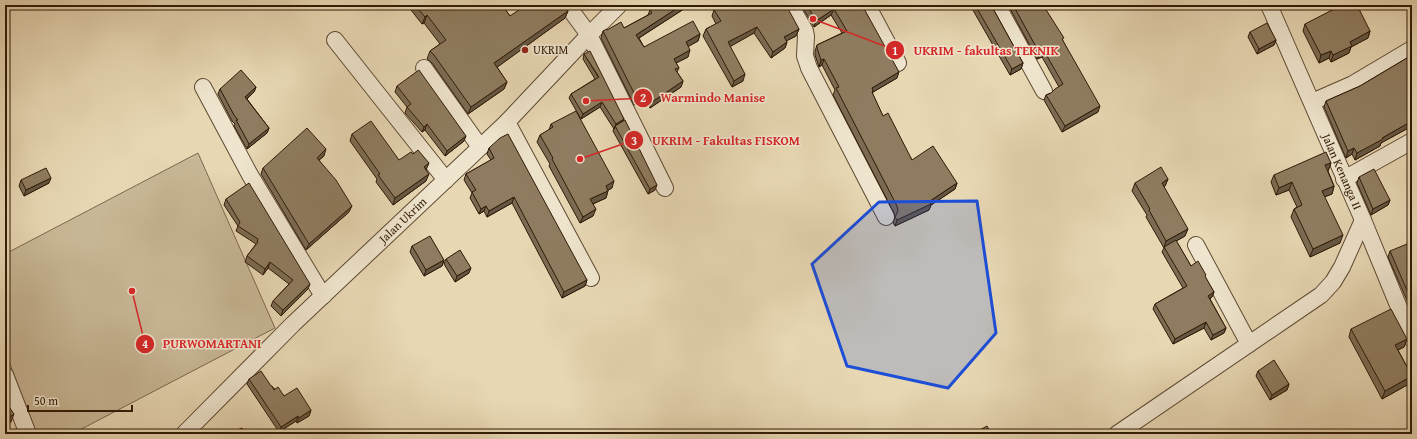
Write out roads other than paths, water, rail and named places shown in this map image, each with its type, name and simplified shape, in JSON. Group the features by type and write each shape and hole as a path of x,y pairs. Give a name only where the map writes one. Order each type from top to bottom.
{"street":[{"path":"567,5 589,35 665,188"},
{"name":"Jalan Ukrim","path":"184,434 323,296 507,122 619,5"},
{"path":"790,5 805,31 805,56 809,68 886,217"},
{"path":"867,5 898,63"},
{"path":"997,5 1044,91"},
{"name":"Jalan Kenanga II","path":"1269,5 1363,220 1412,339"},
{"path":"335,40 446,180"},
{"path":"1312,102 1353,84 1412,49"},
{"path":"424,68 480,147"},
{"path":"203,87 250,175 323,296"},
{"path":"507,122 592,278"},
{"path":"1344,179 1412,141"},
{"path":"1117,434 1321,295 1333,282 1342,267 1363,220"},
{"path":"1196,245 1250,344"},
{"path":"5,375 28,434"}],"place":[{"name":"UKRIM - fakultas TEKNIK","path":"813,19"},
{"name":"UKRIM","path":"525,50"},
{"name":"Warmindo Manise","path":"586,101"},
{"name":"UKRIM - Fakultas FISKOM","path":"580,159"},
{"name":"PURWOMARTANI","path":"132,291"}]}
